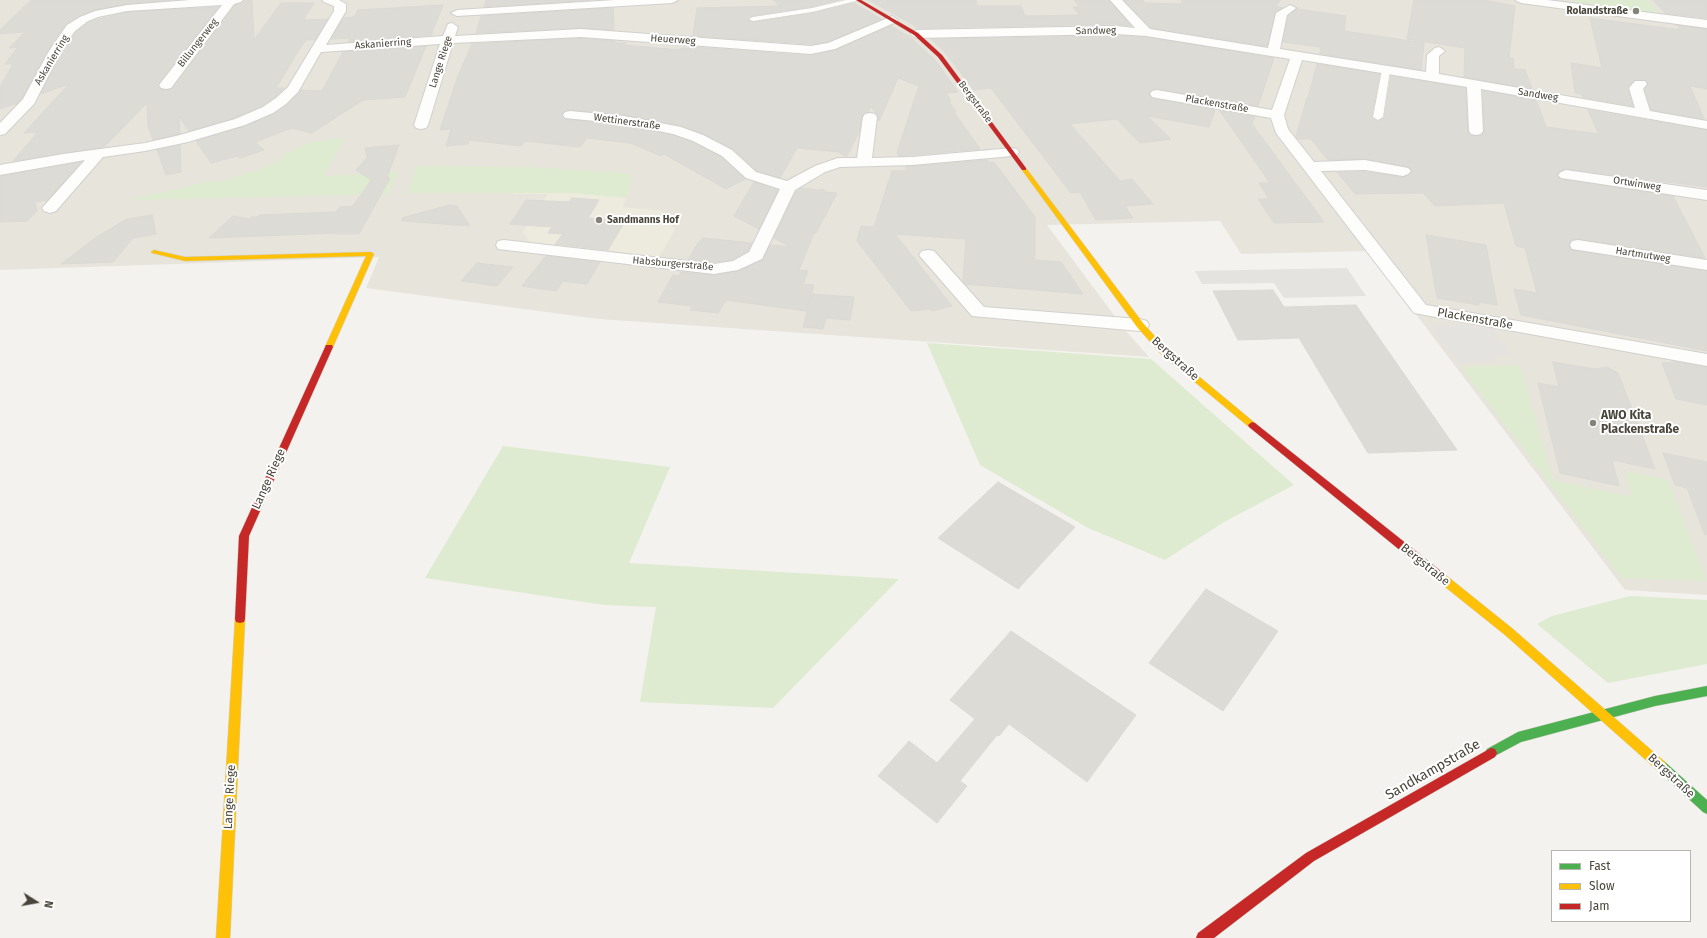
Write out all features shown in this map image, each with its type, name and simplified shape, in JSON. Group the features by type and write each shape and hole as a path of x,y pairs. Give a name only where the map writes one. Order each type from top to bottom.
{"street":[{"name":"Billungerweg","path":"166,85 231,0"},
{"name":"Askanierring","path":"0,131 29,101 54,52 71,28 84,19 95,14 127,8 237,0"},
{"path":"0,170 63,158 145,147 183,139 240,122 268,110 293,89 340,11 340,4 328,0"},
{"name":"Lange Riege","path":"421,125 457,13 463,0"},
{"path":"457,13 672,0"},
{"name":"Bergstraße","path":"857,0 916,34 940,56 1140,325 1164,352 1307,470 1509,632 1604,714 1707,808"},
{"path":"1116,0 1146,32"},
{"path":"1521,0 1707,24"},
{"path":"1273,53 1282,13 1290,8"},
{"name":"Heuerweg","path":"448,40 581,33 811,50 831,46 892,20"},
{"name":"Sandweg","path":"916,34 1116,30 1146,32 1474,84 1707,125"},
{"name":"Askanierring","path":"318,49 448,40"},
{"path":"1432,78 1433,55 1438,51"},
{"path":"1277,115 1297,56"},
{"path":"1474,84 1476,131"},
{"path":"1640,84 1636,88 1644,114"},
{"name":"Plackenstraße","path":"1158,94 1277,115 1281,130 1420,309 1707,360"},
{"name":"Wettinerstraße","path":"570,115 624,120 676,130 698,138 727,154 751,175 789,187"},
{"path":"864,161 870,117"},
{"path":"789,187 820,169 838,162 912,161 1012,152"},
{"path":"50,208 98,154"},
{"path":"1309,167 1365,164 1403,171"},
{"name":"Ortwinweg","path":"1566,175 1707,195"},
{"name":"Habsburgerstraße","path":"504,245 714,269 738,265 756,255 789,187"},
{"name":"Hartmutweg","path":"1578,245 1707,265"},
{"name":"Lange Riege","path":"154,252 185,259 371,254 244,536 223,938"},
{"path":"928,255 979,312 1140,325"},
{"name":"Sandkampstraße","path":"1204,938 1310,857 1518,737 1655,701 1707,691"}],"lane":[{"path":"753,19 812,10 857,0"},
{"path":"1378,117 1386,70"}],"shaded area":[{"path":"0,0 1707,0 1707,595 1625,590 1368,251 1241,254 1220,221 1047,225 1125,330 1149,357 599,319 366,288 379,257 0,270"},
{"name":"Sandmanns Hof","path":"530,167 625,173 632,179 623,207 662,211 675,230 659,257 530,243 523,232 548,194 513,194"},
{"path":"1347,268 1366,296 1284,298 1274,283 1202,284 1195,271"},
{"path":"1471,325 1473,328 1490,327 1513,355 1494,356 1498,361 1459,363 1430,327"}],"green space":[{"path":"1571,0 1647,0 1660,14 1573,2"},
{"path":"345,138 323,176 398,172 389,194 129,200 205,182 224,181 279,162 286,153 311,142"},
{"path":"417,166 530,167 625,173 632,179 626,198 574,193 407,193"},
{"path":"927,343 1151,359 1294,485 1224,522 1165,560 1088,528 980,465"},
{"path":"1520,365 1553,480 1632,497 1625,471 1668,480 1707,581 1621,578 1461,367"},
{"path":"503,446 670,467 629,563 899,579 773,708 640,702 656,607 604,605 425,578"},
{"path":"1630,596 1707,600 1707,664 1608,683 1537,624 1552,616"}],"building":[{"path":"31,0 171,0 127,4 95,10 66,24 48,50 22,98 18,103 0,109 0,87 13,64 5,64 18,47 9,48 25,32 0,34 0,30"},
{"path":"244,0 252,0 254,40 281,3 314,3 303,20 328,19 315,40 306,40 299,50 276,88 284,88 275,97 262,106 234,118 189,131 179,116 180,134 153,140 148,126 147,103 104,147 13,161 38,132 24,133 69,84 41,94 62,52 76,32 89,22 127,12 219,7 158,84 160,89 166,90 172,89 235,5"},
{"path":"486,0 591,0 484,7"},
{"path":"773,0 839,0 812,7 753,16 748,20 753,22 812,13 854,3 881,19 828,42 811,44 693,36 697,8 780,6"},
{"path":"869,0 976,0 977,6 1021,6 1025,16 1080,15 1073,7 1080,7 1074,0 1109,0 1131,26 1116,24 919,28"},
{"path":"1124,0 1143,0 1145,3 1182,4 1182,0 1281,0 1275,6 1283,8 1275,13 1267,46 1151,28"},
{"path":"1414,0 1483,0 1515,6 1509,58 1513,58 1514,69 1525,70 1532,89 1464,77 1465,48 1407,39"},
{"path":"1653,0 1707,0 1707,18 1665,13"},
{"path":"443,5 431,35 348,42 350,38 331,39 344,18 354,17 358,10"},
{"path":"613,8 614,30 581,28 476,33 481,16"},
{"path":"1297,9 1346,16 1344,31 1424,43 1421,70 1320,54 1321,47 1283,42 1288,16"},
{"path":"1590,18 1681,30 1677,25 1707,29 1707,89 1690,86 1704,119 1651,110 1645,89 1648,84 1645,80 1635,80 1628,87 1633,106 1583,97 1581,94 1575,93 1571,63 1602,68"},
{"path":"891,26 911,38 935,60 958,92 946,93 951,101 949,102 956,112 954,112 980,149 899,156 897,153 919,86 898,78 879,121 878,116 871,106 868,112 862,116 860,130 847,156 844,156 839,152 797,148 780,178 757,171 733,149 704,134 682,126 624,115 570,110 565,111 562,114 565,119 624,125 673,135 692,142 721,157 745,179 726,189 664,154 661,156 630,143 587,138 580,147 525,141 521,146 469,140 468,144 446,146 451,129 440,130 458,76 472,44 581,38 615,41 615,43 626,43 624,45 679,50 681,48 692,47 811,56 836,50"},
{"path":"1116,36 1146,37 1274,58 1258,106 1157,89 1151,90 1149,95 1152,98 1215,110 1209,127 1147,116 1171,139 1140,143 1117,119 1070,124 1120,181 1132,179 1153,204 1125,206 1133,218 1096,220 1080,192 1071,193 991,88 974,90 945,52 931,39"},
{"path":"426,46 405,97 363,100 312,133 292,128 255,142 264,150 240,158 238,156 211,163 196,141 245,126 274,114 287,105 301,90 322,91 343,52"},
{"path":"1317,64 1380,74 1372,117 1377,121 1384,117 1391,76 1466,88 1468,131 1471,135 1476,136 1481,135 1484,131 1483,91 1536,100 1546,127 1599,134 1588,110 1707,130 1707,187 1566,169 1560,171 1556,175 1561,179 1673,196 1705,258 1578,239 1571,240 1569,246 1572,250 1707,271 1707,351 1521,315 1514,289 1537,293 1525,248 1516,246 1504,203 1435,206 1423,193 1355,194 1337,172 1365,172 1403,177 1409,175 1412,171 1408,167 1365,159 1328,160 1311,139 1298,139 1296,136"},
{"path":"1220,111 1255,117 1252,124 1324,222 1274,223 1258,199 1269,199 1259,183 1270,183"},
{"path":"180,145 181,172 166,175 157,150"},
{"path":"399,145 387,177 390,178 359,234 336,234 337,233 209,238 233,216 249,219 251,217 258,217 259,215 336,212 340,207 353,206 371,180 356,170 367,158 365,148"},
{"path":"987,160 989,163 994,162 1035,217 1035,260 1061,262 1083,294 965,284 963,281 966,239 895,234 952,306 932,311 931,309 911,311 857,241 861,226 874,227 892,171 907,171 905,167"},
{"path":"81,162 48,200 35,202 37,211 27,221 0,222 0,176"},
{"path":"754,182 778,190 759,229 734,216"},
{"path":"801,188 818,190 823,189 826,192 837,193 816,233 814,233 799,270 808,271 803,284 814,285 806,311 726,300 718,313 690,310 692,306 658,302 673,275 679,276 681,272 714,275 738,271 763,260 770,245 791,247 774,238 796,191"},
{"path":"572,198 599,200 588,218 625,221 608,250 555,244 563,234 548,233 552,227 510,224 526,200 569,202"},
{"path":"449,205 457,206 470,226 402,221 402,218"},
{"path":"152,215 156,234 133,238 113,262 61,264 98,236 127,219"},
{"path":"1426,235 1486,245 1497,305 1479,302 1479,305 1437,298"},
{"path":"703,238 752,243 748,251 732,260 714,262 688,260 698,243"},
{"path":"546,256 600,262 587,284 563,281 556,291 522,286"},
{"path":"477,263 513,267 497,286 461,281"},
{"path":"1273,290 1284,307 1356,305 1457,450 1368,453 1299,338 1238,340 1213,291"},
{"path":"812,294 854,297 850,320 826,318 823,329 803,327"},
{"name":"AWO Kita Plackenstraße","path":"1553,362 1595,369 1607,367 1618,373 1655,469 1612,460 1619,486 1560,473 1538,383 1559,387"},
{"path":"1677,362 1707,367 1707,405 1676,399 1662,363"},
{"path":"1663,453 1707,462 1707,534 1705,535 1687,488 1675,485"},
{"path":"998,482 1075,527 1018,589 938,538"},
{"path":"1206,589 1278,631 1223,711 1149,663"},
{"path":"1011,631 1136,715 1087,782 1009,724 999,736 997,735 960,781 967,786 937,823 878,776 909,741 937,763 975,719 950,700"}],"traffic: fast":[{"path":"1491,753 1518,737 1655,701 1707,691"},
{"path":"1661,766 1707,808"}],"traffic: slow":[{"path":"1024,169 1140,325 1164,352 1252,425"},
{"path":"154,252 185,259 371,254 329,347"},
{"path":"1438,575 1509,632 1661,766"},
{"path":"223,938 240,619"}],"traffic: jam":[{"path":"858,0 916,34 940,56 1024,169"},
{"path":"240,619 244,536 329,347"},
{"path":"1252,425 1438,575"},
{"path":"1203,938 1310,857 1491,753"}],"place":[{"name":"Rolandstraße","path":"1636,11"},
{"name":"Sandmanns Hof","path":"599,220"},
{"name":"AWO Kita Plackenstraße","path":"1593,423"}]}
